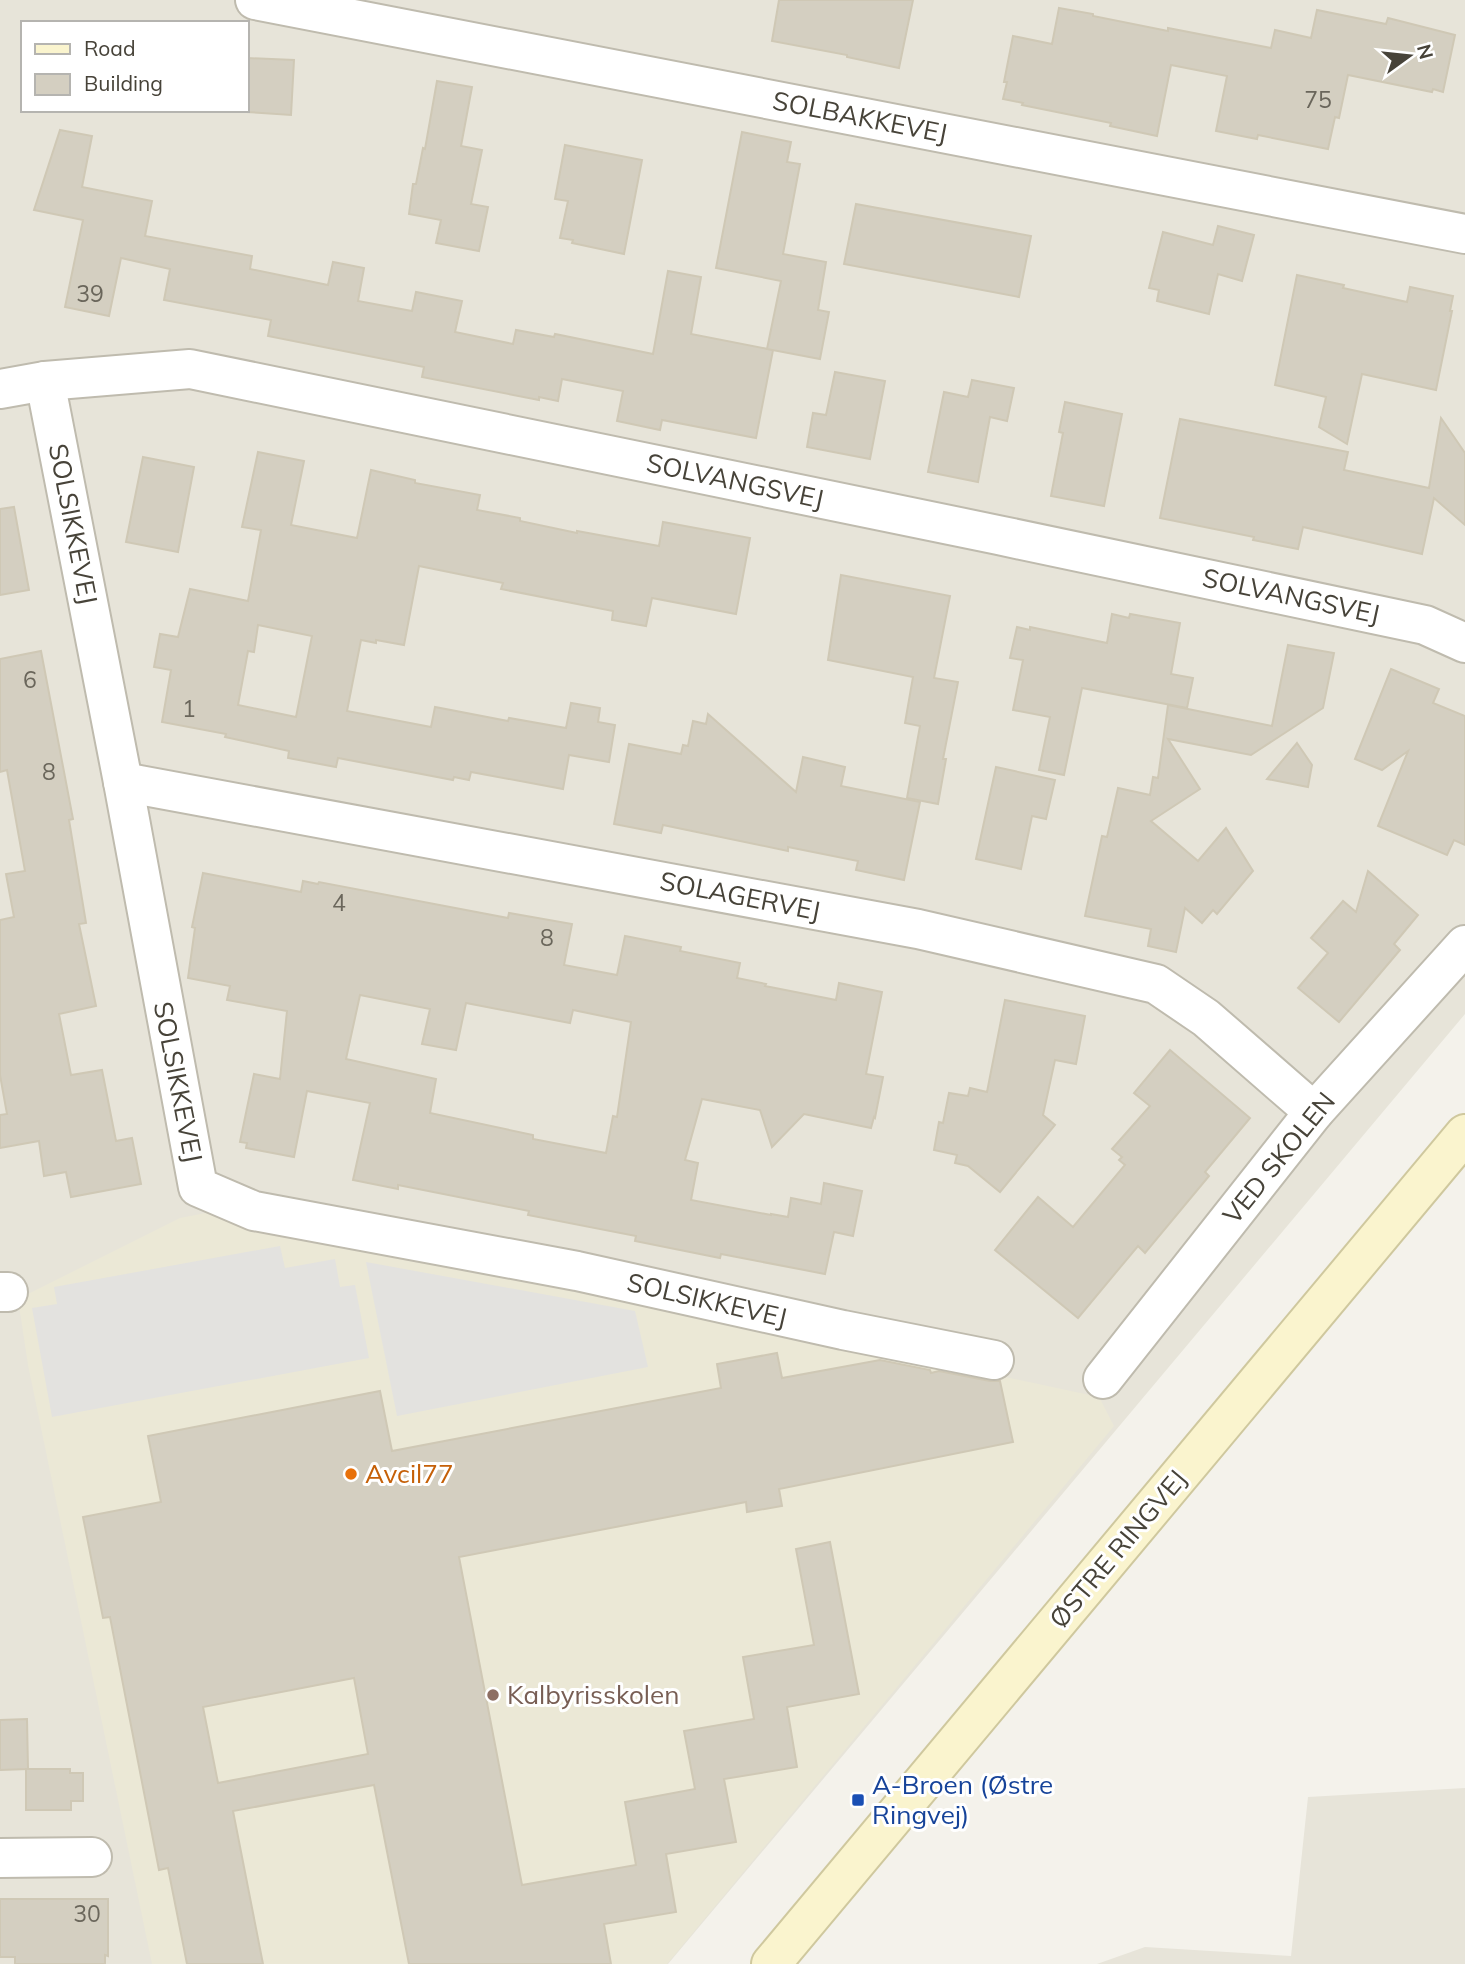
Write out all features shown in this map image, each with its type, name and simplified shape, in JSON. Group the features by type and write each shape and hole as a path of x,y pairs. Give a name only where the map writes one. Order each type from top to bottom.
{"street":[{"name":"SOLBAKKEVEJ","path":"255,0 1465,234"},
{"name":"SOLVANGSVEJ","path":"0,389 45,381 190,369 1425,625 1465,643"},
{"name":"SOLSIKKEVEJ","path":"45,381 198,1187 254,1211 577,1271 843,1330 994,1360"},
{"name":"SOLAGERVEJ","path":"123,782 918,929 1156,984 1206,1018 1314,1112"},
{"name":"VED SKOLEN","path":"1103,1379 1314,1112 1465,945"},
{"name":"ØSTRE RINGVEJ","path":"772,1964 1465,1134"},
{"path":"0,1858 92,1857"}],"shaded area":[{"path":"0,0 1465,0 1465,1014 668,1964 0,1964"},
{"name":"Kalbyrisskolen","path":"216,1211 251,1229 847,1343 1099,1397 1114,1426 667,1964 152,1964 28,1365 18,1299 180,1218"},
{"path":"280,1246 285,1268 335,1259 340,1287 355,1285 369,1358 52,1417 32,1308 57,1304 54,1287"},
{"path":"366,1262 635,1311 648,1367 397,1416"},
{"path":"1465,1788 1465,1964 1097,1964 1145,1947 1291,1956 1308,1797"}],"building":[{"path":"779,0 913,0 899,68 772,41"},
{"path":"1059,8 1168,31 1168,28 1271,48 1275,30 1311,38 1317,10 1386,24 1388,18 1455,35 1443,92 1348,75 1339,118 1335,117 1328,149 1258,135 1257,139 1216,131 1227,76 1171,65 1157,136 1003,99 1013,36 1052,44"},
{"path":"248,58 294,60 291,115 247,112"},
{"path":"437,81 472,87 461,146 482,150 471,204 488,207 479,251 436,243 441,220 409,214 413,184 416,184 423,148 425,149"},
{"path":"60,130 92,136 82,187 152,201 145,236 252,256 250,269 328,285 333,262 364,268 358,301 412,311 416,292 462,301 455,332 513,344 516,330 554,337 555,334 653,354 668,271 701,277 691,334 773,350 756,438 662,420 660,430 617,421 623,391 562,379 558,401 539,397 539,400 422,377 424,367 268,336 271,320 164,300 170,269 121,258 109,316 65,307 83,220 34,210"},
{"path":"742,132 791,142 787,162 800,164 783,254 826,262 818,310 829,312 820,359 767,349 781,281 716,268"},
{"path":"565,145 642,160 624,254 560,238 568,201 555,199"},
{"path":"856,204 1031,236 1019,297 844,264"},
{"path":"1218,226 1254,235 1242,281 1218,274 1209,314 1157,301 1159,290 1149,288 1163,232 1213,245"},
{"path":"1297,275 1407,302 1410,287 1453,296 1436,390 1362,374 1347,444 1319,427 1326,397 1275,385"},
{"path":"835,372 885,381 870,459 807,447 813,413 826,415"},
{"path":"972,380 1014,388 1007,421 990,417 978,482 928,472 944,392 968,397"},
{"path":"1065,402 1122,414 1104,506 1051,496 1063,433 1059,432"},
{"path":"1441,418 1465,453 1465,525 1434,498 1422,554 1303,527 1298,549 1160,518 1180,419 1348,452 1344,470 1429,488"},
{"path":"258,452 304,461 291,525 357,538 371,470 415,480 415,483 480,495 477,510 577,533 659,546 663,522 750,538 736,614 652,598 646,626 612,620 613,611 501,589 503,583 419,566 404,645 361,640 347,711 431,727 435,707 508,721 509,718 566,728 571,703 600,708 598,722 615,725 609,762 569,755 563,789 471,772 469,780 454,777 453,780 338,758 336,767 288,758 289,751 225,737 226,734 162,722 171,670 154,667 160,634 178,637 190,589 248,601 261,530 242,527","holes":["258,625 312,636 296,717 238,705 248,651 254,652"]},
{"path":"143,457 194,467 178,552 126,542"},
{"path":"14,507 29,590 0,595 0,509"},
{"path":"841,575 950,596 934,678 958,682 943,759 946,759 938,804 907,798 920,726 905,723 913,677 828,660"},
{"path":"1112,614 1129,618 1130,614 1180,623 1171,674 1193,678 1187,708 1082,688 1064,775 1039,770 1050,717 1013,710 1023,660 1010,658 1017,627 1030,630 1030,627 1107,643"},
{"path":"1288,645 1334,653 1323,708 1251,755 1168,739 1200,789 1151,821 1198,861 1226,828 1253,871 1217,914 1213,910 1202,923 1185,908 1176,952 1148,946 1151,929 1085,916 1102,836 1107,837 1118,788 1150,795 1153,777 1158,778 1168,705 1272,726"},
{"path":"41,651 73,819 69,820 86,923 79,924 96,1006 59,1014 71,1075 102,1070 116,1141 132,1138 141,1184 71,1197 66,1172 44,1176 39,1141 0,1148 0,1115 7,1114 0,1075 0,920 14,917 6,874 25,871 7,770 0,772 0,659"},
{"path":"1391,669 1439,689 1433,703 1465,716 1465,845 1454,840 1447,855 1378,826 1408,751 1382,770 1355,759"},
{"path":"708,714 796,792 803,757 845,767 841,786 920,802 904,880 856,870 858,861 788,847 788,851 663,825 661,833 614,824 629,744 681,754 683,745 688,746 693,721 706,724"},
{"path":"1297,743 1312,765 1308,787 1267,779"},
{"path":"996,767 1055,780 1046,819 1032,816 1021,869 976,859"},
{"path":"1368,871 1418,915 1394,944 1400,950 1339,1022 1298,988 1328,953 1311,938 1343,901 1356,912"},
{"path":"203,873 301,892 303,881 319,882 508,918 509,913 572,924 564,965 617,975 625,936 740,963 737,978 766,984 765,986 836,1000 839,983 882,992 866,1074 883,1077 871,1128 804,1114 772,1147 760,1110 702,1099 685,1160 698,1163 691,1200 771,1215 788,1217 791,1198 821,1204 824,1183 862,1191 853,1236 834,1232 825,1274 721,1254 720,1258 635,1241 636,1236 528,1215 529,1211 398,1185 398,1189 353,1180 370,1103 307,1091 294,1157 246,1148 247,1143 240,1142 254,1074 280,1079 287,1011 227,1000 230,986 188,978 195,928 192,927","holes":["360,995 430,1009 422,1044 456,1050 466,1003 570,1023 573,1010 631,1022 617,1117 613,1116 606,1153 533,1139 533,1135 430,1113 436,1079 346,1059"]},
{"path":"1005,1000 1085,1016 1076,1064 1055,1060 1043,1115 1055,1125 1000,1192 968,1166 955,1163 957,1155 934,1150 939,1122 943,1123 949,1093 968,1096 970,1088 987,1092"},
{"path":"1170,1050 1250,1118 1205,1172 1209,1176 1145,1253 1138,1246 1078,1318 995,1250 1038,1197 1073,1227 1125,1165 1119,1160 1122,1157 1112,1149 1150,1106 1134,1093"},
{"path":"777,1353 782,1378 880,1360 930,1370 931,1373 939,1371 1000,1381 1013,1442 779,1489 782,1506 747,1512 746,1502 459,1557 522,1885 636,1865 625,1802 695,1789 684,1731 754,1719 743,1657 814,1645 796,1549 830,1542 859,1694 787,1707 797,1767 724,1779 736,1842 666,1854 676,1912 604,1924 611,1964 409,1964 374,1785 233,1811 263,1964 187,1964 168,1868 159,1870 110,1617 103,1618 83,1517 161,1502 148,1436 380,1391 392,1451 721,1388 717,1364","holes":["354,1678 368,1754 218,1783 203,1707"]},
{"path":"27,1719 28,1769 0,1770 0,1720"},
{"path":"26,1769 70,1769 70,1773 83,1773 83,1801 71,1801 71,1810 26,1810"},
{"path":"0,1899 108,1899 108,1956 105,1955 105,1964 15,1964 15,1957 0,1957"}],"place":[{"name":"Avcil77","path":"351,1474"},
{"name":"Kalbyrisskolen","path":"493,1695"},
{"name":"A-Broen (Østre Ringvej)","path":"858,1800"}]}
